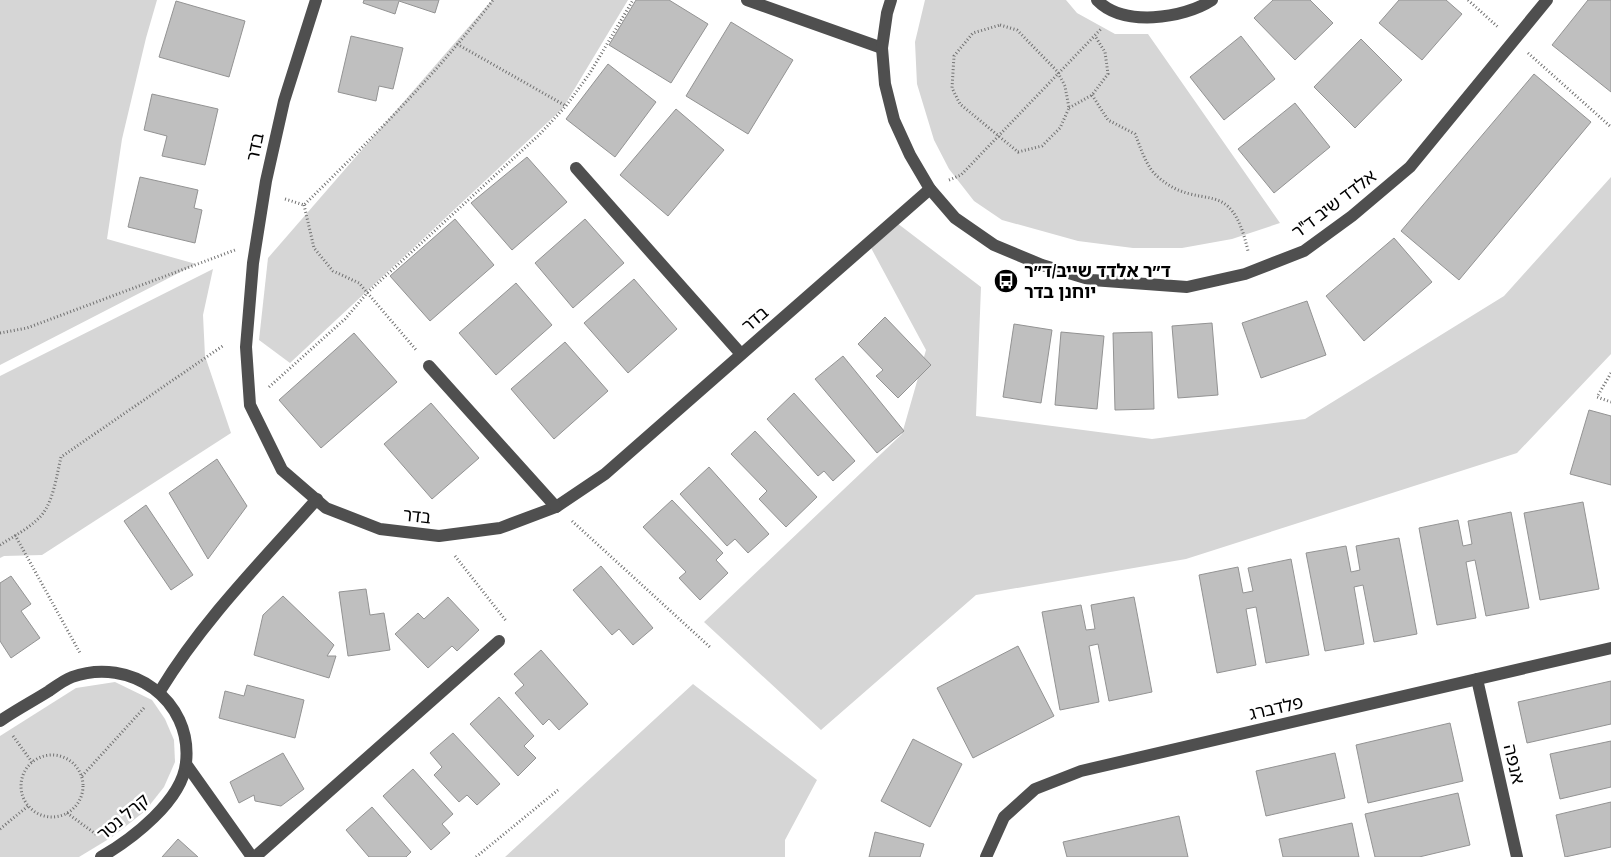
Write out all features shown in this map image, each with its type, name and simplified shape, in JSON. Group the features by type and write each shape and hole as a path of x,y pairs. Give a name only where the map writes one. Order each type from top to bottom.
{"street":[{"name":"בדר","path":"316,0 284,101 264,192 256,242 247,329 246,347 250,405 282,470 326,508 380,529 439,536 500,528 556,507 605,474 930,189"},
{"path":"747,0 882,48"},
{"name":"אלדד שיב ד\"ר","path":"891,0 886,12 882,48 885,84 894,120 910,155 930,189 954,218 994,245 1042,265 1092,280 1187,287 1253,271 1304,251 1352,216 1410,167 1547,0"},
{"path":"1097,0 1116,13 1141,18 1181,13 1198,8 1212,0"},
{"path":"576,168 741,354"},
{"path":"429,366 556,507"},
{"path":"160,692 182,656 202,629 316,499"},
{"path":"186,764 253,857 500,641"},
{"name":"פלדברג","path":"986,857 1004,818 1035,789 1080,771 1611,648"},
{"name":"קרל נטר","path":"0,720 72,677 116,671 136,678 160,692 175,713 185,737 186,764 174,793 153,819 102,857"},
{"name":"אנפה","path":"1477,679 1517,857"}],"path":[{"path":"304,205 390,120 493,0"},
{"path":"250,405 345,319 368,292 525,149 566,106 590,73 633,0"},
{"path":"1468,0 1611,127"},
{"path":"930,189 961,175 1116,13"},
{"path":"1069,108 1059,74 1017,30 1000,25 973,32 954,56 952,88 960,104 1018,152 1042,146 1060,128 1069,108 1092,95 1108,74 1105,52 1095,36"},
{"path":"457,44 566,106"},
{"path":"1092,95 1108,120 1135,134 1147,162 1158,177 1181,191 1225,202 1236,214 1245,238 1253,271"},
{"path":"264,192 304,205"},
{"path":"304,205 314,248 333,271 359,283 368,292 429,366"},
{"path":"0,333 27,328 256,242"},
{"path":"0,545 15,536 44,512 54,487 61,456 247,329"},
{"path":"1611,373 1597,397 1611,402"},
{"path":"556,507 711,648"},
{"path":"15,536 91,674"},
{"path":"439,536 514,630 500,641"},
{"path":"82,776 160,692"},
{"path":"0,720 32,762"},
{"path":"61,755 72,761 82,776 83,795 77,806 68,813 56,818 44,816 28,806 22,796 21,783 25,771 32,762 42,756 61,755"},
{"path":"476,857 558,790"},
{"path":"0,829 28,806"},
{"path":"68,813 115,849"}],"shaded area":[{"path":"0,0 157,0 122,139 107,239 196,264 0,365"},
{"path":"492,0 628,0 563,108 290,363 259,340 268,258"},
{"path":"925,0 1066,0 1077,13 1115,34 1148,34 1280,223 1232,239 1182,248 1133,248 1078,241 1002,220 974,201 949,169 934,140 917,84 915,42"},
{"path":"1611,177 1611,354 1517,453 1186,559 976,595 821,730 704,622 902,434 926,350 870,246 893,220 981,287 976,416 1152,439 1305,419 1504,296"},
{"path":"213,269 203,315 205,356 231,433 42,555 4,556 0,558 0,376"},
{"path":"115,682 152,700 165,719 174,740 175,762 164,787 145,811 112,837 79,857 0,857 0,736 76,688"},
{"path":"693,684 817,780 785,840 785,857 505,857"}],"building":[{"path":"364,0 439,0 435,13 399,1 395,14 363,3"},
{"path":"636,0 669,0 708,24 671,83 609,45"},
{"path":"1273,0 1310,0 1333,23 1295,60 1254,18"},
{"path":"1399,0 1446,0 1462,14 1422,60 1379,23"},
{"path":"1588,0 1611,0 1611,92 1552,45"},
{"path":"176,1 245,21 229,77 159,57"},
{"path":"731,22 793,60 748,134 686,96"},
{"path":"351,36 403,48 393,89 379,86 376,101 338,92"},
{"path":"1241,36 1275,79 1224,120 1190,77"},
{"path":"1361,39 1402,80 1355,128 1314,87"},
{"path":"608,64 656,102 615,157 566,119"},
{"path":"1534,74 1591,122 1459,280 1401,231"},
{"path":"152,94 218,109 205,165 162,156 167,136 144,130"},
{"path":"1295,103 1330,147 1274,193 1238,149"},
{"path":"676,109 724,150 668,216 620,175"},
{"path":"527,157 567,202 512,250 471,203"},
{"path":"140,177 198,190 194,208 202,210 195,243 128,227"},
{"path":"455,219 494,265 430,321 390,276"},
{"path":"585,219 624,263 573,308 535,263"},
{"path":"1394,238 1432,282 1364,341 1326,296"},
{"path":"634,279 677,329 628,373 584,323"},
{"path":"516,283 552,325 496,375 459,333"},
{"path":"1307,301 1326,355 1261,378 1242,323"},
{"path":"885,317 931,365 898,398 876,376 883,370 858,344"},
{"path":"1212,323 1218,395 1178,398 1172,326"},
{"path":"1014,324 1052,330 1041,403 1003,397"},
{"path":"1061,332 1104,336 1097,409 1055,405"},
{"path":"1152,332 1154,409 1115,410 1113,333"},
{"path":"354,333 397,382 321,448 279,400"},
{"path":"565,342 608,391 554,439 511,389"},
{"path":"843,356 904,431 877,453 815,379"},
{"path":"794,393 855,461 833,481 824,471 818,476 767,419"},
{"path":"431,403 479,458 432,499 384,444"},
{"path":"1589,410 1611,416 1611,485 1570,474"},
{"path":"755,431 817,497 786,527 759,499 767,491 731,454"},
{"path":"217,459 247,506 208,559 169,493"},
{"path":"709,467 769,534 748,553 735,539 727,546 680,494"},
{"path":"672,500 723,553 716,560 728,573 700,600 679,578 686,572 643,527"},
{"path":"1583,502 1599,589 1540,600 1524,513"},
{"path":"146,505 193,575 171,590 124,521"},
{"path":"1511,512 1529,608 1486,616 1475,560 1466,562 1476,618 1437,625 1419,528 1458,520 1463,546 1472,544 1468,521"},
{"path":"1399,538 1417,634 1374,642 1363,585 1354,587 1364,644 1325,651 1306,553 1346,546 1351,572 1360,570 1356,546"},
{"path":"1291,559 1309,655 1266,663 1256,607 1246,609 1256,665 1217,673 1199,575 1238,567 1243,593 1253,591 1248,568"},
{"path":"601,566 653,628 633,645 619,629 612,635 573,590"},
{"path":"11,576 31,604 21,611 40,638 11,658 0,641 0,583"},
{"path":"366,589 370,615 384,613 390,650 348,656 339,592"},
{"path":"283,596 334,645 327,656 336,656 329,678 254,655 263,615"},
{"path":"448,597 479,630 457,651 452,646 428,668 395,634 418,613 424,619"},
{"path":"1134,597 1152,692 1109,701 1098,644 1089,646 1099,702 1060,710 1042,612 1081,605 1086,630 1095,629 1091,605"},
{"path":"1018,646 1054,716 973,758 937,688"},
{"path":"541,650 588,704 559,730 549,719 543,725 515,693 524,685 514,674"},
{"path":"1611,681 1611,724 1527,743 1518,702"},
{"path":"247,685 304,700 295,738 219,718 225,691 244,696"},
{"path":"499,697 534,736 524,746 536,758 518,776 470,724"},
{"path":"1450,723 1463,781 1368,803 1356,745"},
{"path":"453,733 500,784 477,805 467,795 459,802 434,775 442,767 430,753"},
{"path":"913,739 962,764 930,827 881,801"},
{"path":"1611,741 1611,787 1560,799 1550,754"},
{"path":"283,753 304,789 281,806 255,801 254,795 239,803 230,782"},
{"path":"1335,753 1345,798 1266,816 1256,771"},
{"path":"413,769 453,814 442,824 450,833 431,850 383,796"},
{"path":"1458,793 1470,845 1419,857 1375,857 1365,814"},
{"path":"1611,802 1611,847 1565,857 1556,815"},
{"path":"372,807 411,852 406,857 369,857 346,830"},
{"path":"1179,816 1188,857 1067,857 1063,842"},
{"path":"1352,823 1359,857 1283,857 1279,839"},
{"path":"875,832 924,844 920,857 869,857"},
{"path":"178,839 198,857 162,857"}],"place":[{"name":"ד״ר אלדד שייב/ד״ר יוחנן בדר","path":"1006,281"}]}
